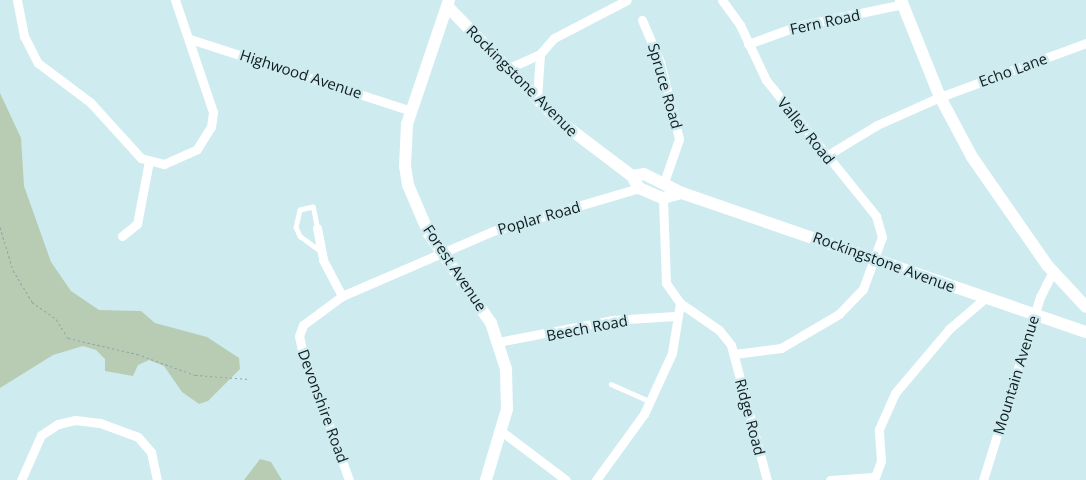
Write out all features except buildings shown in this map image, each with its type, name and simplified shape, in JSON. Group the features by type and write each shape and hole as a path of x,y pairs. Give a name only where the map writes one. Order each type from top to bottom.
{"street":[{"path":"17,0 24,36 38,63 90,102 149,161 164,164 183,158 197,149 212,127 213,112 190,39 175,0"},
{"path":"509,68 540,54 573,26 627,0"},
{"name":"Valley Road","path":"722,0 748,44 766,80 879,222 882,237 876,259 852,303 820,328 781,348 734,354"},
{"name":"Rockingstone Avenue","path":"445,2 576,136 632,176 639,188"},
{"name":"Forest Avenue","path":"445,2 411,111 404,150 408,185 441,253 474,296 498,342 508,388 501,431 486,480"},
{"path":"902,2 940,97 977,164 1053,272 1086,307"},
{"name":"Fern Road","path":"748,44 798,26 902,2"},
{"name":"Spruce Road","path":"642,20 660,62 677,124 679,139 664,182"},
{"name":"Highwood Avenue","path":"190,39 411,111"},
{"name":"Echo Lane","path":"826,156 877,126 940,97 1086,43"},
{"path":"537,98 540,54"},
{"path":"122,236 137,224 149,161"},
{"name":"Rockingstone Avenue","path":"632,176 644,174 664,182 682,193 876,259 1034,316 1086,332"},
{"path":"639,188 663,198 674,198 682,193"},
{"name":"Poplar Road","path":"300,332 342,296 441,253 493,231 639,188"},
{"name":"Ridge Road","path":"663,198 666,283 680,302 719,330 734,354 767,480"},
{"path":"317,228 318,249 342,296"},
{"name":"Mountain Avenue","path":"983,480 1034,316 1053,272"},
{"path":"830,480 874,478 881,461 879,429 895,393 943,336 984,298"},
{"path":"596,480 630,437 649,402 672,353 676,316 680,302"},
{"name":"Beech Road","path":"498,342 612,320 676,316"},
{"name":"Devonshire Road","path":"300,332 349,480"},
{"path":"21,480 42,435 58,424 76,420 100,423 138,437 152,452 157,480"},
{"path":"501,431 566,480"}],"lane":[{"path":"317,228 313,206 300,210 296,227 300,236 318,249"},
{"path":"611,384 649,402"}],"path":[{"path":"0,227 13,270 32,302 56,319 68,338 137,354 196,375 249,379"}],"green space":[{"path":"0,93 21,138 24,186 51,262 71,291 99,310 141,311 155,323 207,337 239,358 240,369 208,401 199,404 182,392 164,366 149,360 138,365 133,376 105,371 105,359 96,350 83,346 53,355 0,388"},
{"path":"260,459 271,462 282,480 244,480"}]}
